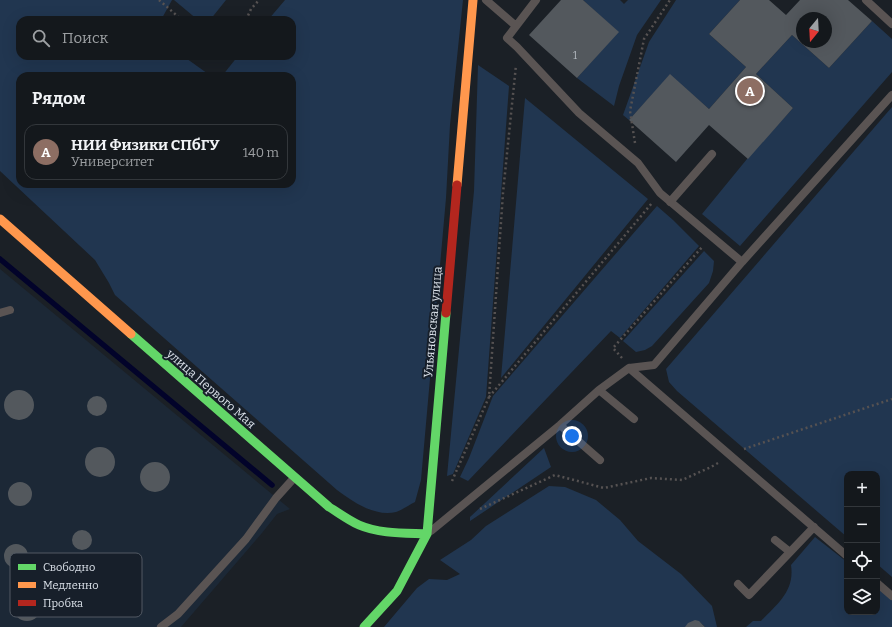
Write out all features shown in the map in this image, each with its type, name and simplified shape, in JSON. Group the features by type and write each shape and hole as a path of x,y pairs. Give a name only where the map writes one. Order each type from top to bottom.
{"street":[{"name":"Ульяновская улица","path":"364,627 397,591 427,534 473,0"},
{"name":"улица Первого Мая","path":"0,219 294,478 329,507 364,527 395,532 427,534"}],"lane":[{"path":"486,0 516,26"},
{"path":"536,0 507,38 518,47 579,113 638,163 660,193 742,262"},
{"path":"866,0 892,24"},
{"path":"427,534 560,426 599,390 629,368 654,365 742,262 892,95"},
{"path":"670,202 712,154"},
{"path":"0,313 10,310"},
{"path":"629,368 844,553"},
{"path":"599,390 634,419"},
{"path":"560,426 600,460"},
{"path":"161,627 178,614 231,556 276,498 294,478"},
{"path":"738,584 749,595 814,527"},
{"path":"776,540 790,552"},
{"path":"880,586 892,596"}],"path":[{"path":"159,0 177,16"},
{"path":"247,16 250,9 259,0"},
{"path":"638,163 630,111 644,39 670,0"},
{"path":"489,397 503,193 518,47"},
{"path":"451,484 489,397 660,193"},
{"path":"629,368 614,348 712,237"},
{"path":"477,511 555,475 604,488 651,478 682,480 711,467 730,454 892,399"}],"shaded area":[{"path":"0,0 172,0 163,16 16,16 16,60 189,60 205,72 16,72 16,186 0,171"},
{"path":"174,0 226,0 213,16 193,16"},
{"path":"285,0 463,0 450,125 446,198 421,480 415,502 396,512 380,512 357,504 337,490 115,295 95,260 18,188 296,188 296,72 225,72 235,60 296,60 296,16 271,16"},
{"path":"583,0 620,0 624,4 628,0 661,0 637,35 619,86 614,106 577,78 618,32"},
{"path":"676,0 740,0 709,34 746,67 709,109 670,75 629,120 623,115 649,42"},
{"path":"872,21 892,39 892,72 740,246 702,214 747,159 793,108 756,74 792,35 796,39 796,48 807,48 829,68"},
{"path":"478,65 509,86 486,397 453,474 447,476 474,191"},
{"path":"525,98 648,199 501,378"},
{"path":"892,107 892,577 880,567 880,471 844,471 844,534 677,391 669,382 666,369"},
{"path":"657,206 699,246 620,338 611,331 468,481 460,477 493,396"},
{"path":"704,251 714,261 713,271 709,283 652,346 645,350 636,352 623,341"},
{"path":"0,269 290,509 277,514 181,627 0,627"},
{"path":"544,448 551,467 470,521 470,517"},
{"path":"549,486 565,487 596,500 620,520 638,541 681,574 712,606 717,627 705,627 698,621 693,621 686,627 384,627 417,588 429,579 447,580 460,574 440,560 471,540 486,526"},
{"path":"815,537 844,560 844,615 880,615 880,586 892,596 892,627 746,627 753,621 761,621 779,603 790,582 792,574 791,565"}],"building":[{"path":"561,0 583,0 619,32 577,78 529,35"},
{"path":"740,0 769,0 786,15 800,0 848,0 872,21 829,68 807,48 832,48 832,12 796,12 796,39 792,35 756,74 793,108 748,159 709,125 676,162 629,120 670,74 709,109 746,67 709,34"},
{"path":"19,390 25,391 33,399 33,411 25,419 19,420 13,419 5,411 4,405 5,399 13,391"},
{"path":"97,396 104,399 107,406 104,413 97,416 90,413 87,406 90,399"},
{"path":"100,447 106,448 114,456 114,468 106,476 100,477 94,476 86,468 85,462 86,456 94,448"},
{"path":"155,462 161,463 169,471 169,483 161,491 155,492 149,491 141,483 140,477 141,471 149,463"},
{"path":"20,482 28,486 32,494 28,502 20,506 12,502 8,494 12,486"},
{"path":"82,530 89,533 92,540 89,547 82,550 75,547 72,540 75,533"},
{"path":"11,545 21,545 27,553 10,553 10,566 5,561 5,551"},
{"path":"17,617 37,617 27,621"},
{"path":"695,620 699,621 705,627 685,627 688,623"}],"waterway":[{"path":"0,259 272,485"}],"traffic: fast":[{"path":"364,627 397,591 427,534 446,313"},
{"path":"131,334 329,507 351,521 367,528 393,532 427,534"}],"traffic: slow":[{"path":"457,185 473,0"},
{"path":"0,219 131,334"}],"traffic: jam":[{"path":"446,313 457,185"}],"place":[{"name":"НИИ Физики СПбГУ","path":"750,91"}]}
